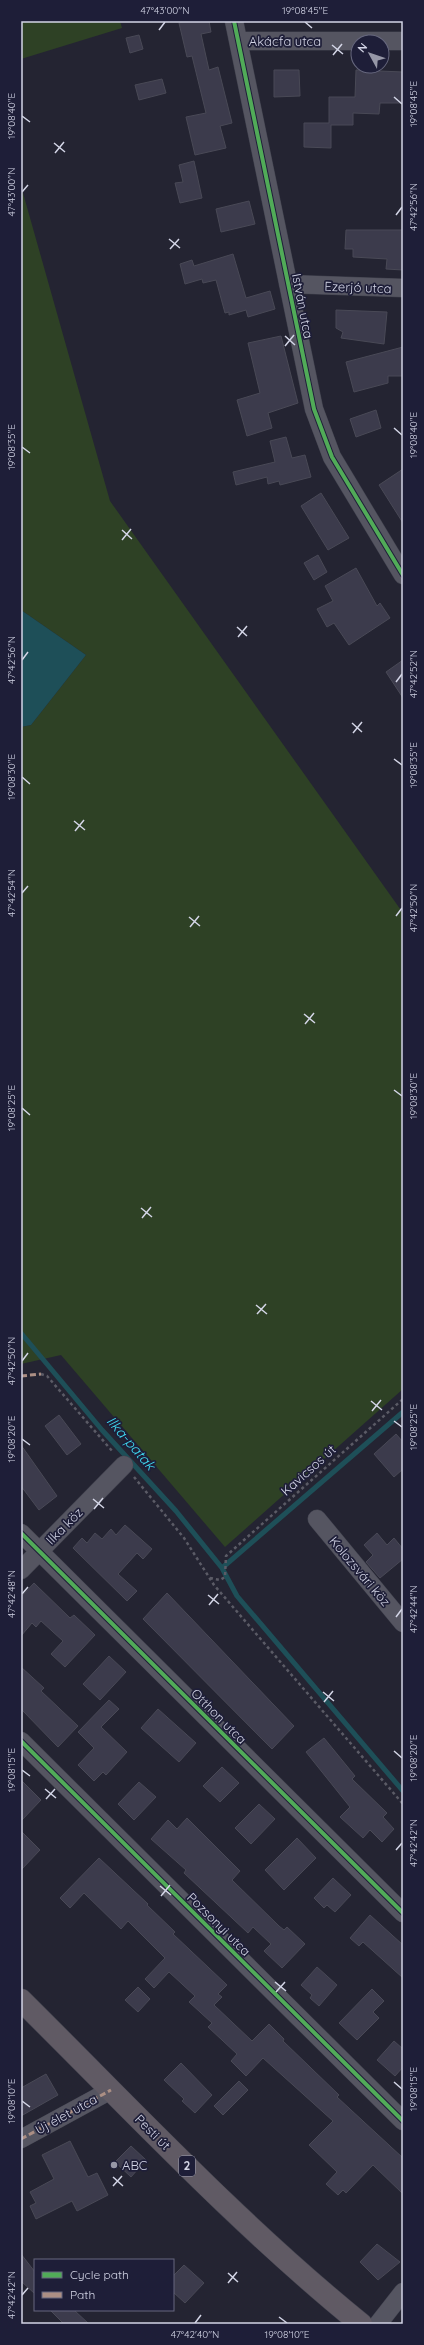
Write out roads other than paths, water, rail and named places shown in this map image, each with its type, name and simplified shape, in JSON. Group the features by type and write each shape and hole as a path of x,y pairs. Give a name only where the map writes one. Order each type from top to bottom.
{"main road":[{"name":"Pesti út","path":"21,2000 227,2206 319,2290 361,2324"}],"street":[{"name":"István utca","path":"234,21 314,409 332,457 403,575"},
{"name":"Akácfa utca","path":"239,41 403,42"},
{"name":"Ezerjó utca","path":"288,284 403,288"},
{"name":"Ilka köz","path":"21,1570 124,1465"},
{"name":"Kolozsvári köz","path":"317,1519 403,1623"},
{"name":"Otthon utca","path":"21,1532 403,1913"},
{"name":"Pozsonyi utca","path":"21,1741 403,2121"},
{"name":"Új élet utca","path":"21,2139 111,2090"},
{"path":"378,2324 403,2292"}],"waterway":[{"name":"Ilka-patak","path":"21,1333 102,1430 176,1511 222,1568 237,1596 403,1791"},
{"name":"Ilka-patak","path":"222,1568 403,1412"}],"place":[{"name":"ABC","path":"114,2165"}]}
